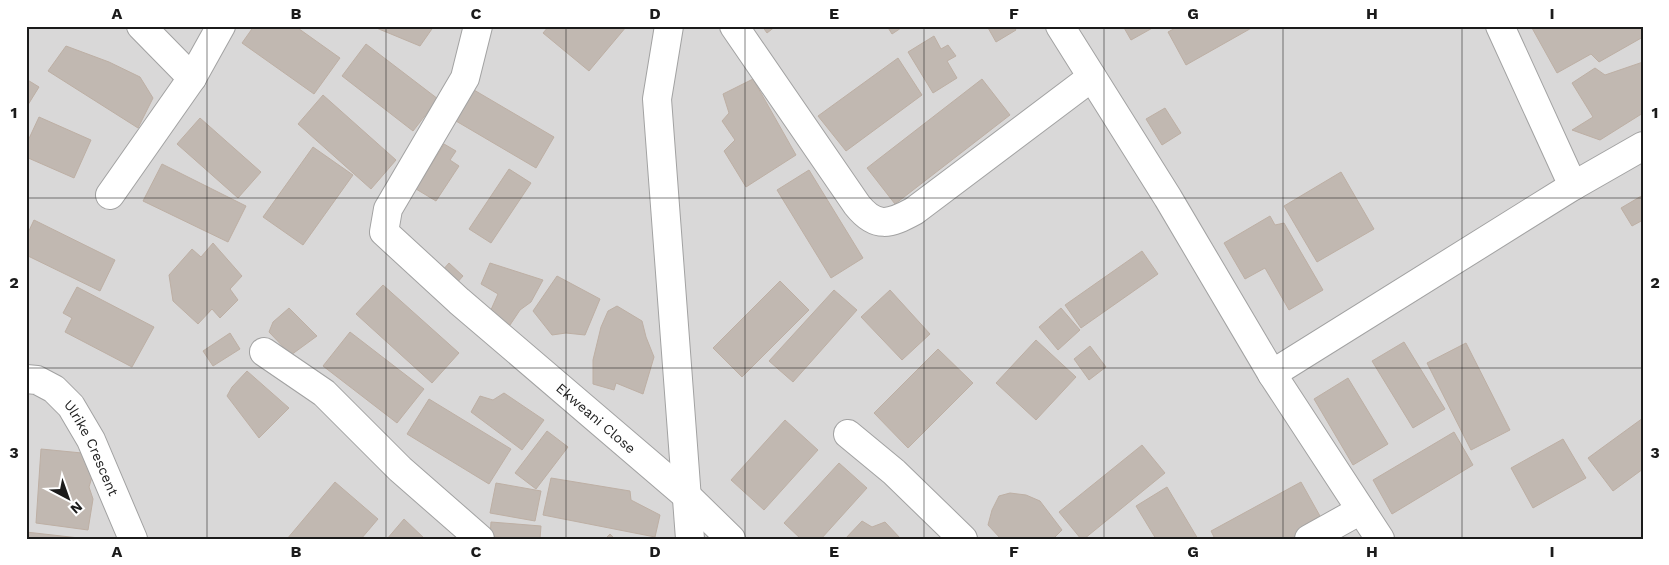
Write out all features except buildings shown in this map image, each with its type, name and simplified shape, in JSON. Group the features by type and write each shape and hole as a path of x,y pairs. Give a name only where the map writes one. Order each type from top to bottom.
{"street":[{"path":"141,26 192,78"},
{"path":"110,195 192,78 221,26"},
{"name":"Ekweani Close","path":"478,26 465,78 388,209 384,232 459,301 686,496 731,539"},
{"path":"669,26 657,100 690,539"},
{"path":"734,26 857,205 867,217 880,222 897,220 914,211 1092,77"},
{"path":"1060,26 1168,198 1272,374 1380,539"},
{"path":"1500,26 1573,186"},
{"path":"1272,374 1573,186 1643,146"},
{"path":"264,352 324,393 400,470 480,539"},
{"name":"Ulrike Crescent","path":"26,379 37,380 54,389 71,406 91,440 133,539"},
{"path":"848,434 894,472 963,539"},
{"path":"1309,539 1361,510"}],"shaded area":[{"path":"26,26 1643,26 1643,539 26,539"}]}
